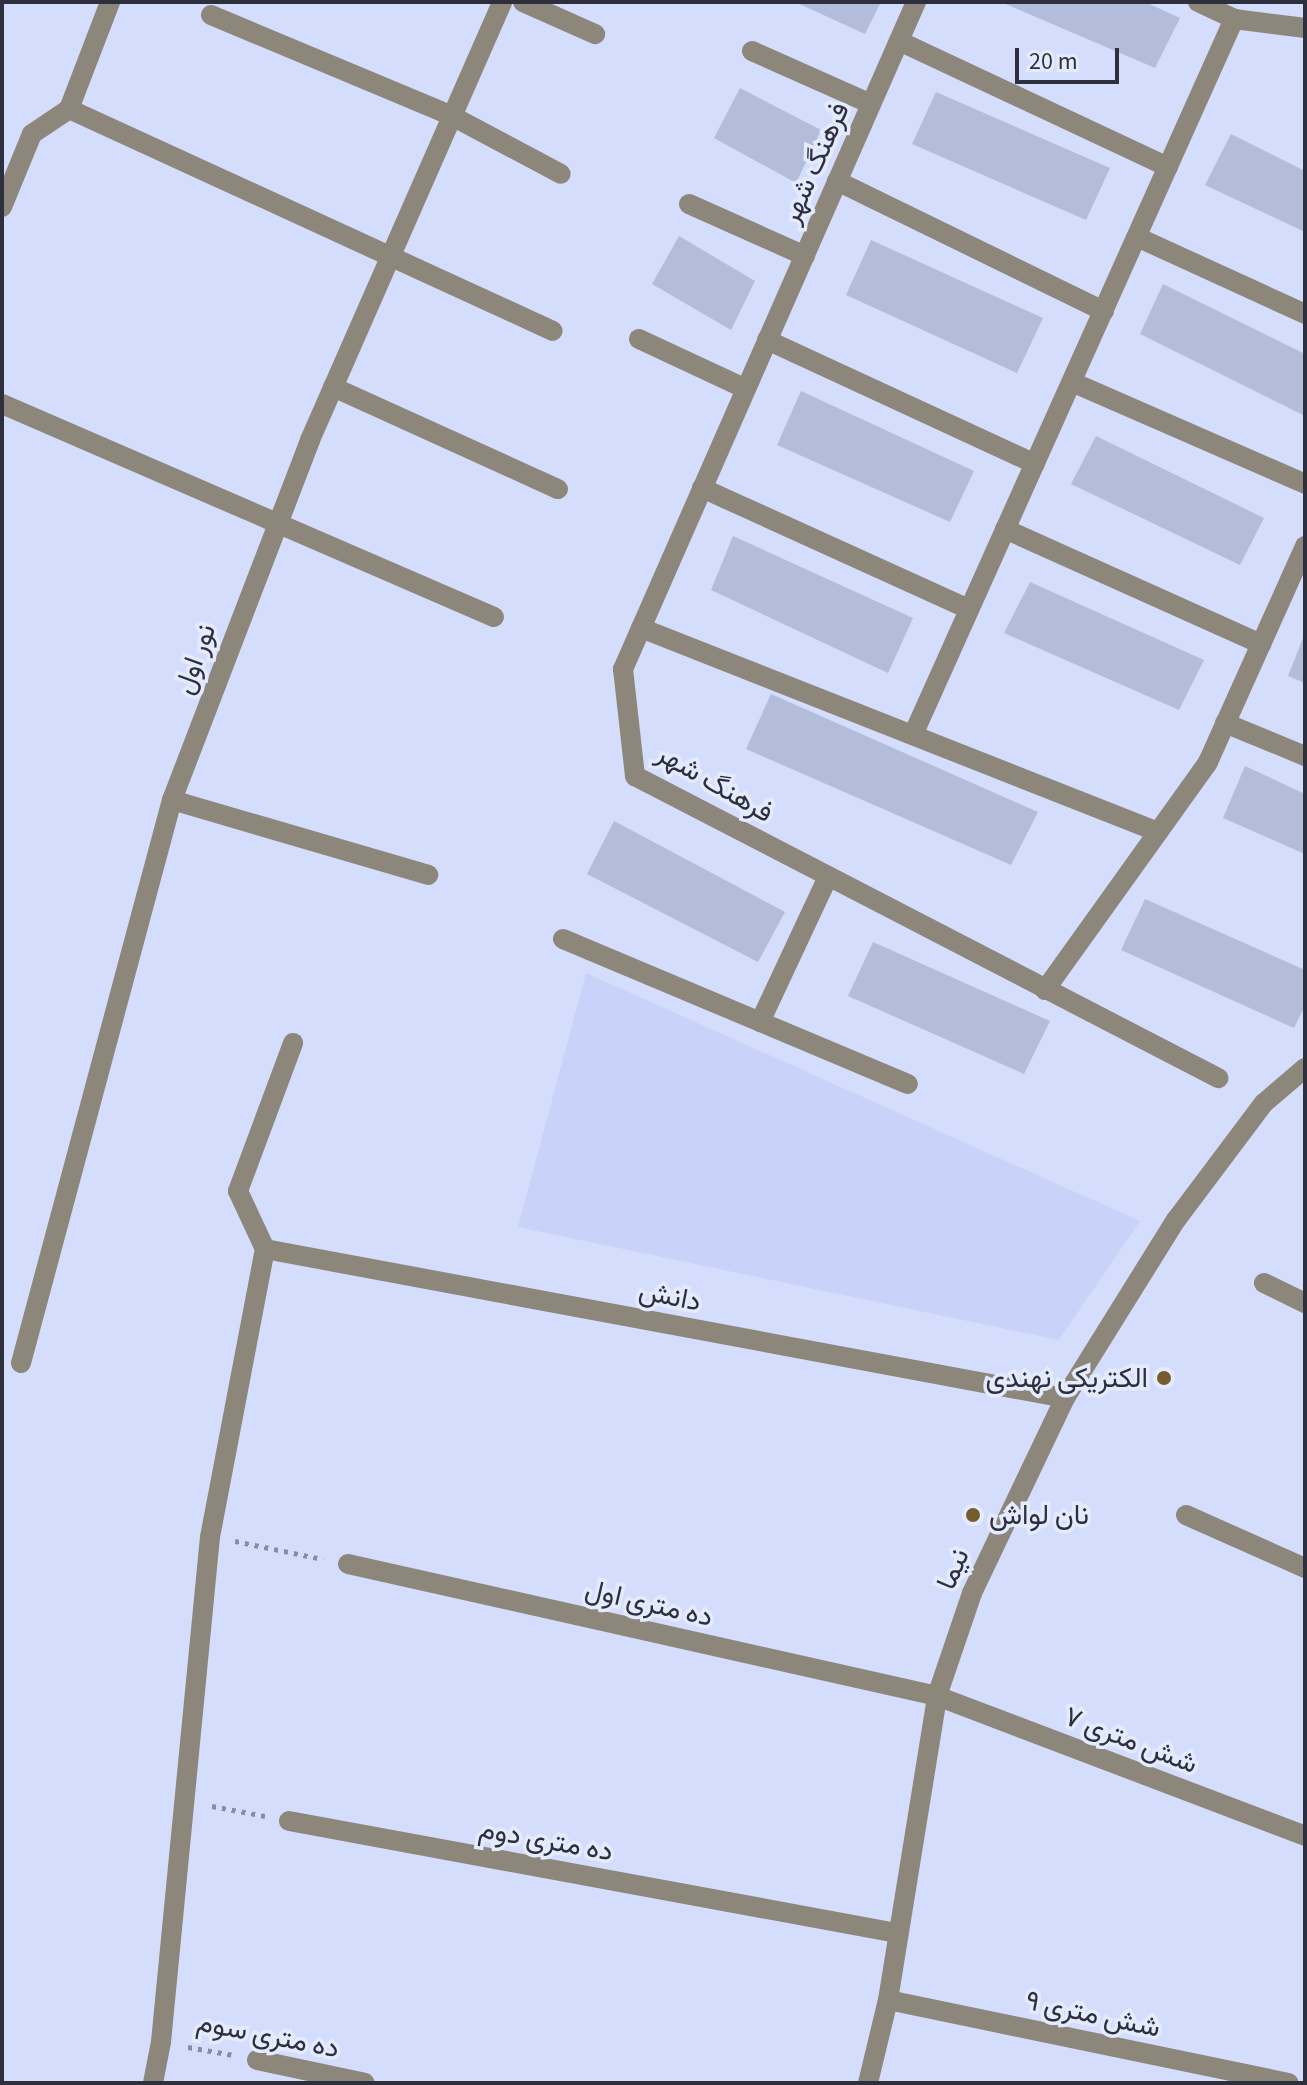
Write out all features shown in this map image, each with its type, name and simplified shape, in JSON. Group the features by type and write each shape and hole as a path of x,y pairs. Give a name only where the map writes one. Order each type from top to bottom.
{"street":[{"path":"2,207 32,134 69,109 110,2"},
{"name":"نور اول","path":"21,1363 172,800 278,521 333,387 502,2"},
{"path":"523,2 595,34"},
{"name":"فرهنگ شهر","path":"916,2 623,669 635,776 1218,1078"},
{"path":"1198,2 1234,19 1305,28"},
{"path":"211,15 452,116 561,174"},
{"path":"913,735 1234,19"},
{"path":"899,41 1168,167"},
{"path":"752,51 871,104"},
{"path":"69,109 553,331"},
{"path":"837,181 1104,311"},
{"path":"689,204 805,256"},
{"path":"1137,237 1305,314"},
{"path":"639,339 746,389"},
{"path":"767,340 1035,464"},
{"path":"1072,382 1305,484"},
{"path":"333,387 558,489"},
{"path":"2,404 494,617"},
{"path":"702,488 969,609"},
{"path":"1005,529 1261,644"},
{"path":"1045,990 1208,762 1261,644 1298,578 1305,546"},
{"path":"641,628 1158,832"},
{"path":"1225,723 1305,756"},
{"path":"172,800 428,875"},
{"path":"760,1022 828,877"},
{"path":"563,939 908,1084"},
{"path":"153,2083 161,2042 210,1537 265,1249 238,1191 293,1043"},
{"name":"نیما","path":"868,2083 888,2000 937,1696 972,1593 1065,1398 1176,1220 1264,1103 1305,1068"},
{"name":"دانش","path":"265,1249 1065,1398"},
{"path":"1264,1283 1305,1303"},
{"path":"1186,1515 1305,1568"},
{"name":"ده متری اول","path":"348,1564 937,1696"},
{"name":"۷ شش متری","path":"937,1696 1305,1836"},
{"name":"ده متری دوم","path":"289,1821 897,1933"},
{"name":"۹ شش متری","path":"888,2000 1288,2083"},
{"name":"ده متری سوم","path":"257,2060 365,2083"}],"path":[{"path":"210,1537 348,1564"},
{"path":"184,1801 289,1821"},
{"name":"ده متری سوم","path":"161,2042 257,2060"}],"shaded area":[{"path":"586,973 1140,1221 1059,1340 518,1227"}],"building":[{"path":"795,2 881,2 865,34"},
{"path":"1001,2 1145,2 1180,18 1155,68"},
{"path":"740,88 821,130 796,183 714,138"},
{"path":"936,92 1110,168 1086,220 912,144"},
{"path":"1231,134 1305,171 1305,232 1205,185"},
{"path":"679,236 755,281 731,330 652,284"},
{"path":"871,240 1043,318 1017,373 846,295"},
{"path":"1163,284 1305,354 1305,416 1140,334"},
{"path":"801,391 974,471 950,522 777,445"},
{"path":"1096,436 1264,518 1240,565 1071,484"},
{"path":"733,536 913,618 888,673 711,590"},
{"path":"1030,582 1204,660 1179,710 1004,633"},
{"path":"1305,633 1305,683 1288,676"},
{"path":"771,694 1038,812 1011,865 746,749"},
{"path":"1245,766 1305,794 1305,854 1223,818"},
{"path":"614,821 785,912 758,962 587,874"},
{"path":"1145,899 1305,970 1305,1006 1294,1028 1121,950"},
{"path":"873,942 1050,1021 1024,1074 848,996"}],"place":[{"name":"الکتریکی نهندی","path":"1164,1378"},
{"name":"نان لواش","path":"973,1515"}]}
